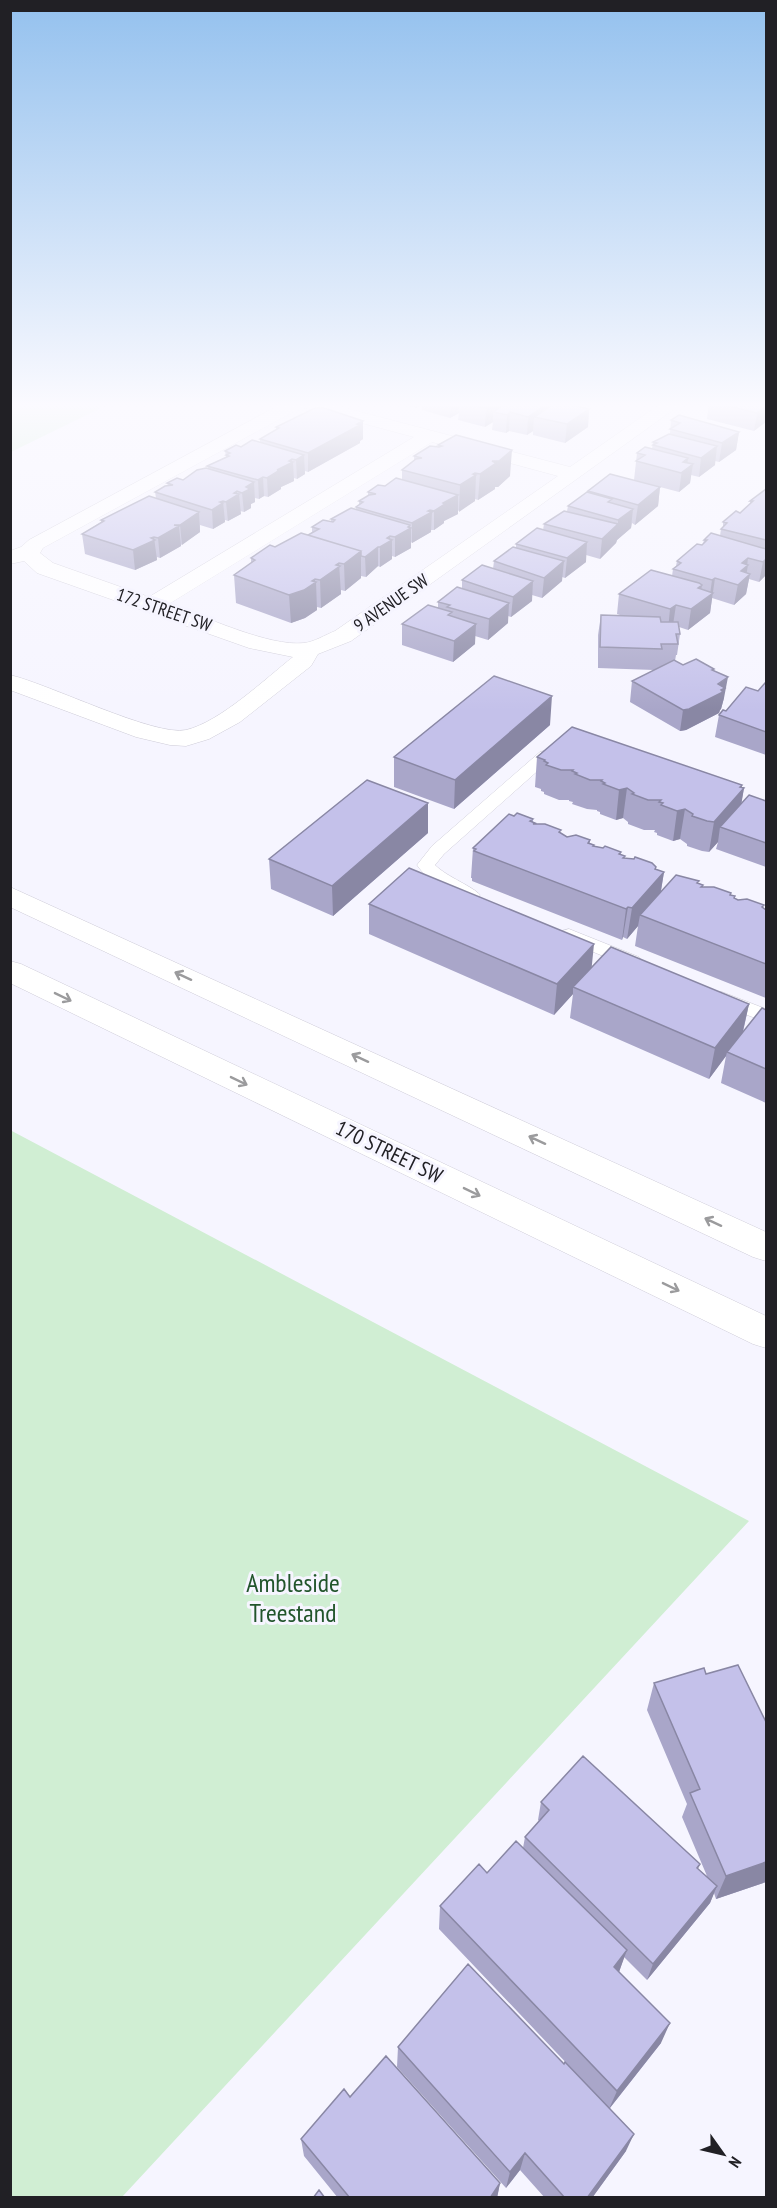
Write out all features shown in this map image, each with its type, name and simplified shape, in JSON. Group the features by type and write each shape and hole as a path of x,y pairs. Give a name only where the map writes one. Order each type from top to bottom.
{"street":[{"path":"20,555 108,505"},
{"path":"151,606 316,505"},
{"name":"9 AVENUE SW","path":"308,650 343,636 530,505"},
{"name":"172 STREET SW","path":"20,555 34,560 45,568 257,643 283,649 308,650"},
{"path":"10,682 145,732 166,738 184,738 203,734 222,721 303,661 308,650"},
{"path":"10,896 766,1247"},
{"name":"170 STREET SW","path":"10,971 766,1333"}],"lane":[{"path":"483,900 450,886 426,865 438,850 546,755 571,749 580,750"},
{"path":"548,927 646,967"},
{"path":"701,989 766,1016"}],"green space":[{"name":"Ambleside Treestand","path":"10,1130 749,1521 122,2197 11,2197"}],"building":[{"path":"131,505 177,505 199,512 180,525 174,525 179,526 158,538 151,538 155,540 133,550 82,534 104,521 101,520"},
{"path":"196,505 220,505 212,510"},
{"path":"359,505 443,505 434,511 428,511 432,512 412,523 356,507"},
{"path":"619,505 633,509 618,520 568,506"},
{"path":"749,505 766,505 766,540 721,529 727,523 723,522 736,511 740,513"},
{"path":"351,508 410,525 408,527 411,528 395,537 390,536 387,538 392,540 365,557 361,556 361,551 308,535 319,529 312,527 323,520 333,522 335,520 331,519"},
{"path":"564,511 618,524 602,539 544,524"},
{"path":"537,528 587,542 567,558 516,544"},
{"path":"301,533 361,551 344,564 336,565 340,566 320,580 312,581 316,582 304,590 289,595 234,575 255,560 251,558 270,545 275,547"},
{"path":"711,533 766,549 766,559 763,562 748,558 742,563 748,565 741,571 750,574 738,585 673,569 681,563 677,561 697,544 702,545"},
{"path":"513,547 564,561 544,578 494,561"},
{"path":"482,565 533,581 513,597 462,580"},
{"path":"651,570 699,583 702,585 698,588 713,593 691,609 676,605 670,609 619,594"},
{"path":"457,587 509,603 489,619 447,607 450,605 438,602"},
{"path":"428,605 452,612 448,615 476,624 454,641 402,624"},
{"path":"601,615 660,617 661,622 678,622 680,634 676,634 678,644 661,644 662,649 600,647"},
{"path":"696,659 728,677 718,684 725,688 721,690 723,692 689,709 683,710 632,681 674,660 683,665"},
{"path":"494,676 552,696 455,780 394,757"},
{"path":"765,683 766,732 719,715 723,710 726,711 746,687 758,691"},
{"path":"572,727 742,785 740,787 744,788 714,822 707,821 692,816 693,814 685,809 677,811 661,805 663,803 659,802 661,800 648,800 632,794 634,793 627,788 619,790 603,784 605,783 602,780 590,780 575,774 577,773 573,770 561,770 546,765 548,763 545,760 537,757"},
{"path":"367,780 428,803 332,886 269,859"},
{"path":"749,795 766,801 766,843 720,827"},
{"path":"517,813 533,819 530,821 535,823 533,824 545,824 561,830 559,832 567,837 576,835 590,840 588,843 593,846 603,848 605,846 621,852 619,854 625,856 623,858 634,859 635,857 652,863 655,869 664,872 632,908 626,909 474,851 476,849 473,848 509,814 514,816"},
{"path":"409,868 594,944 557,984 369,904"},
{"path":"676,875 699,881 697,883 703,885 701,887 714,887 731,893 730,895 735,896 734,898 738,900 747,899 764,905 762,907 766,910 766,964 640,915"},
{"path":"611,947 749,1004 715,1048 573,987"},
{"path":"762,1008 766,1010 766,1069 727,1052"},
{"path":"738,1665 766,1722 766,1862 726,1876 690,1793 700,1789 654,1683 704,1668 706,1674"},
{"path":"583,1756 700,1864 697,1868 717,1886 653,1964 525,1837 549,1810 541,1802"},
{"path":"516,1841 627,1950 614,1967 670,2023 617,2091 440,1906 479,1864 487,1873"},
{"path":"468,1964 634,2134 587,2198 565,2198 525,2153 510,2172 398,2047"},
{"path":"386,2056 500,2183 490,2198 350,2198 301,2139 344,2089 350,2097"},
{"path":"319,2190 325,2198 313,2198"}]}
